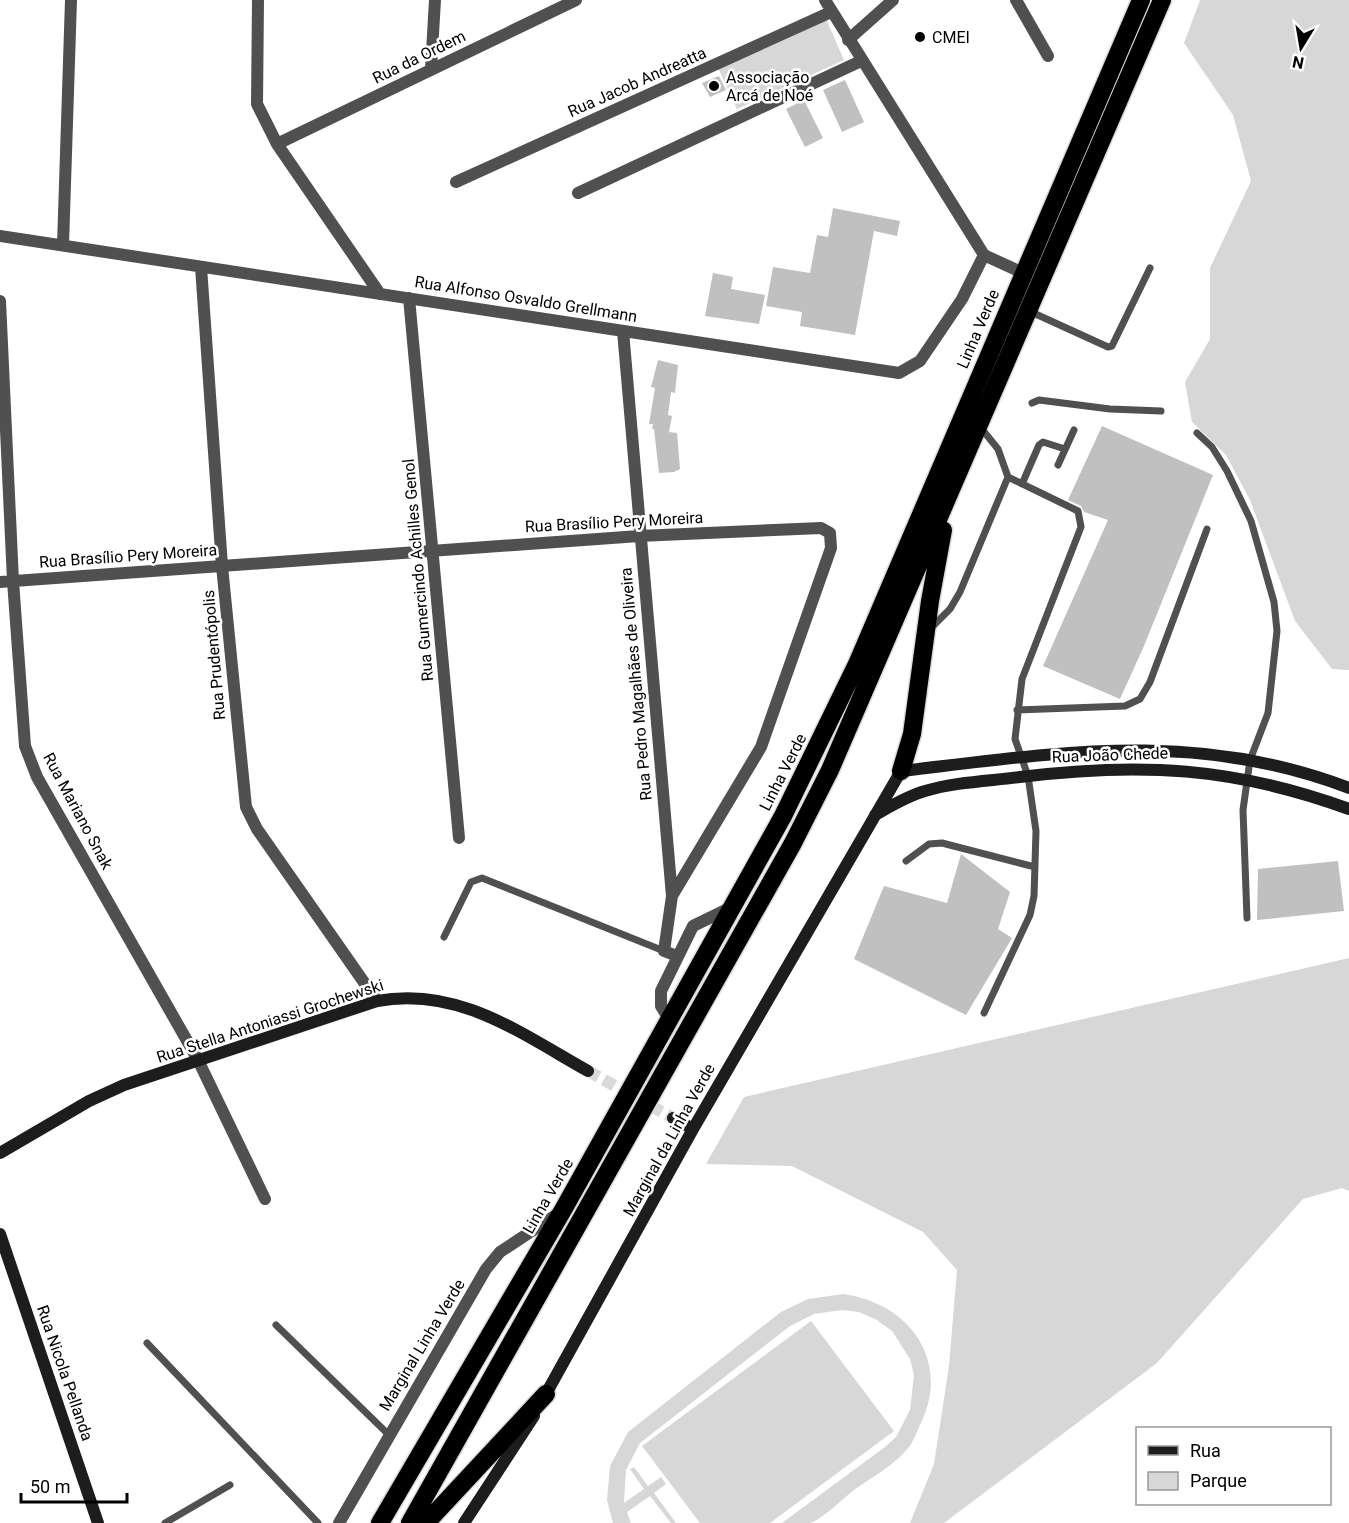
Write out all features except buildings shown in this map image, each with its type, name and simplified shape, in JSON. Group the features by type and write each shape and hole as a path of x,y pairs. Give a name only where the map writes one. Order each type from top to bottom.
{"highway":[{"name":"Linha Verde","path":"380,1523 563,1210 783,816 836,712 1142,0"},
{"path":"410,1523 808,815 848,732 1162,0"},
{"path":"900,771 912,734 925,634 950,496"},
{"path":"426,1523 546,1394"}],"main road":[{"name":"Rua João Chede","path":"900,771 1095,750 1160,749 1250,760 1349,788"},
{"name":"Rua João Chede","path":"874,816 907,798 930,790 1028,776 1132,768 1189,770 1246,779 1349,809"},
{"name":"Marginal da Linha Verde","path":"464,1523 546,1394 693,1129 900,771"},
{"name":"Rua Stella Antoniassi Grochewski","path":"0,1153 89,1101 124,1085 377,1001 401,997 448,1001 477,1010 588,1071"},
{"path":"673,1118 693,1129"},
{"name":"Rua Nicola Pellanda","path":"0,1234 98,1523"}],"street":[{"path":"63,245 71,0"},
{"path":"258,0 257,104 277,144 380,294"},
{"path":"431,69 435,0"},
{"name":"Rua da Ordem","path":"277,144 576,0"},
{"path":"825,0 984,255 1023,273"},
{"path":"848,40 893,0"},
{"path":"1016,0 1048,56"},
{"name":"Rua Jacob Andreatta","path":"456,182 831,12"},
{"path":"578,193 861,61"},
{"name":"Rua Alfonso Osvaldo Grellmann","path":"0,236 899,374 920,361 962,300 984,255"},
{"name":"Rua Prudentópolis","path":"201,267 222,566 246,807 257,829 377,1001"},
{"name":"Rua Gumercindo Achilles Genol","path":"410,298 459,838"},
{"name":"Rua Mariano Snak","path":"0,301 13,581 25,746 37,777 198,1060 265,1199"},
{"name":"Rua Pedro Magalhães de Oliveira","path":"623,331 672,896 664,951"},
{"name":"Rua Brasílio Pery Moreira","path":"0,582 639,536 820,528 830,533 831,548 761,747 672,896"},
{"path":"669,1019 659,999 677,956 693,926 702,919 732,907"},
{"path":"664,951 677,956"},
{"name":"Marginal Linha Verde","path":"339,1523 388,1434 486,1269 500,1252 563,1210"}],"lane":[{"path":"1029,311 1108,347 1112,346 1150,268"},
{"path":"1032,403 1039,400 1110,409 1161,411"},
{"path":"925,634 950,609 960,592 1008,477 998,449 980,427"},
{"path":"1058,465 1074,430"},
{"path":"1197,433 1212,447 1227,471 1251,521 1274,603 1277,631 1268,713 1250,760 1246,779 1243,810 1247,918"},
{"path":"1022,484 1039,445 1043,442 1065,449"},
{"path":"984,1013 1030,915 1034,896 1036,831 1028,776 1015,740 1022,679 1082,519 1078,511 1008,477"},
{"path":"1017,710 1125,706 1140,699 1150,682 1207,529"},
{"path":"906,861 929,844 942,843 1035,867"},
{"path":"444,937 471,882 482,878 664,951"},
{"path":"276,1326 388,1434"},
{"path":"147,1343 318,1523"},
{"path":"165,1523 230,1485"}],"green space":[{"path":"1200,0 1349,0 1349,670 1332,669 1295,621 1250,500 1226,455 1192,422 1185,382 1210,339 1210,268 1251,181 1233,115 1184,43"},
{"path":"826,19 844,60 737,109 718,68"},
{"path":"1349,958 1349,1191 1342,1188 1303,1199 1157,1363 944,1523 910,1523 934,1464 949,1366 957,1270 923,1232 792,1166 706,1164 744,1097"},
{"path":"843,1294 867,1300 888,1309 919,1339 928,1359 931,1380 928,1403 913,1440 903,1453 815,1521 782,1523 885,1447 896,1437 910,1410 914,1375 910,1359 892,1331 877,1320 859,1312 842,1310 814,1314 790,1326 640,1443 626,1470 624,1503 644,1489 630,1469 634,1467 648,1486 661,1477 666,1484 654,1493 676,1523 671,1523 650,1496 627,1512 631,1523 613,1523 607,1500 610,1466 628,1432 781,1312 808,1299"},
{"path":"811,1321 894,1431 770,1523 700,1523 642,1446"}],"tunnel":[{"path":"588,1071 673,1118"}],"place":[{"name":"CMEI","path":"920,37"},
{"name":"Associação Arcá de Noé","path":"714,86"}]}
